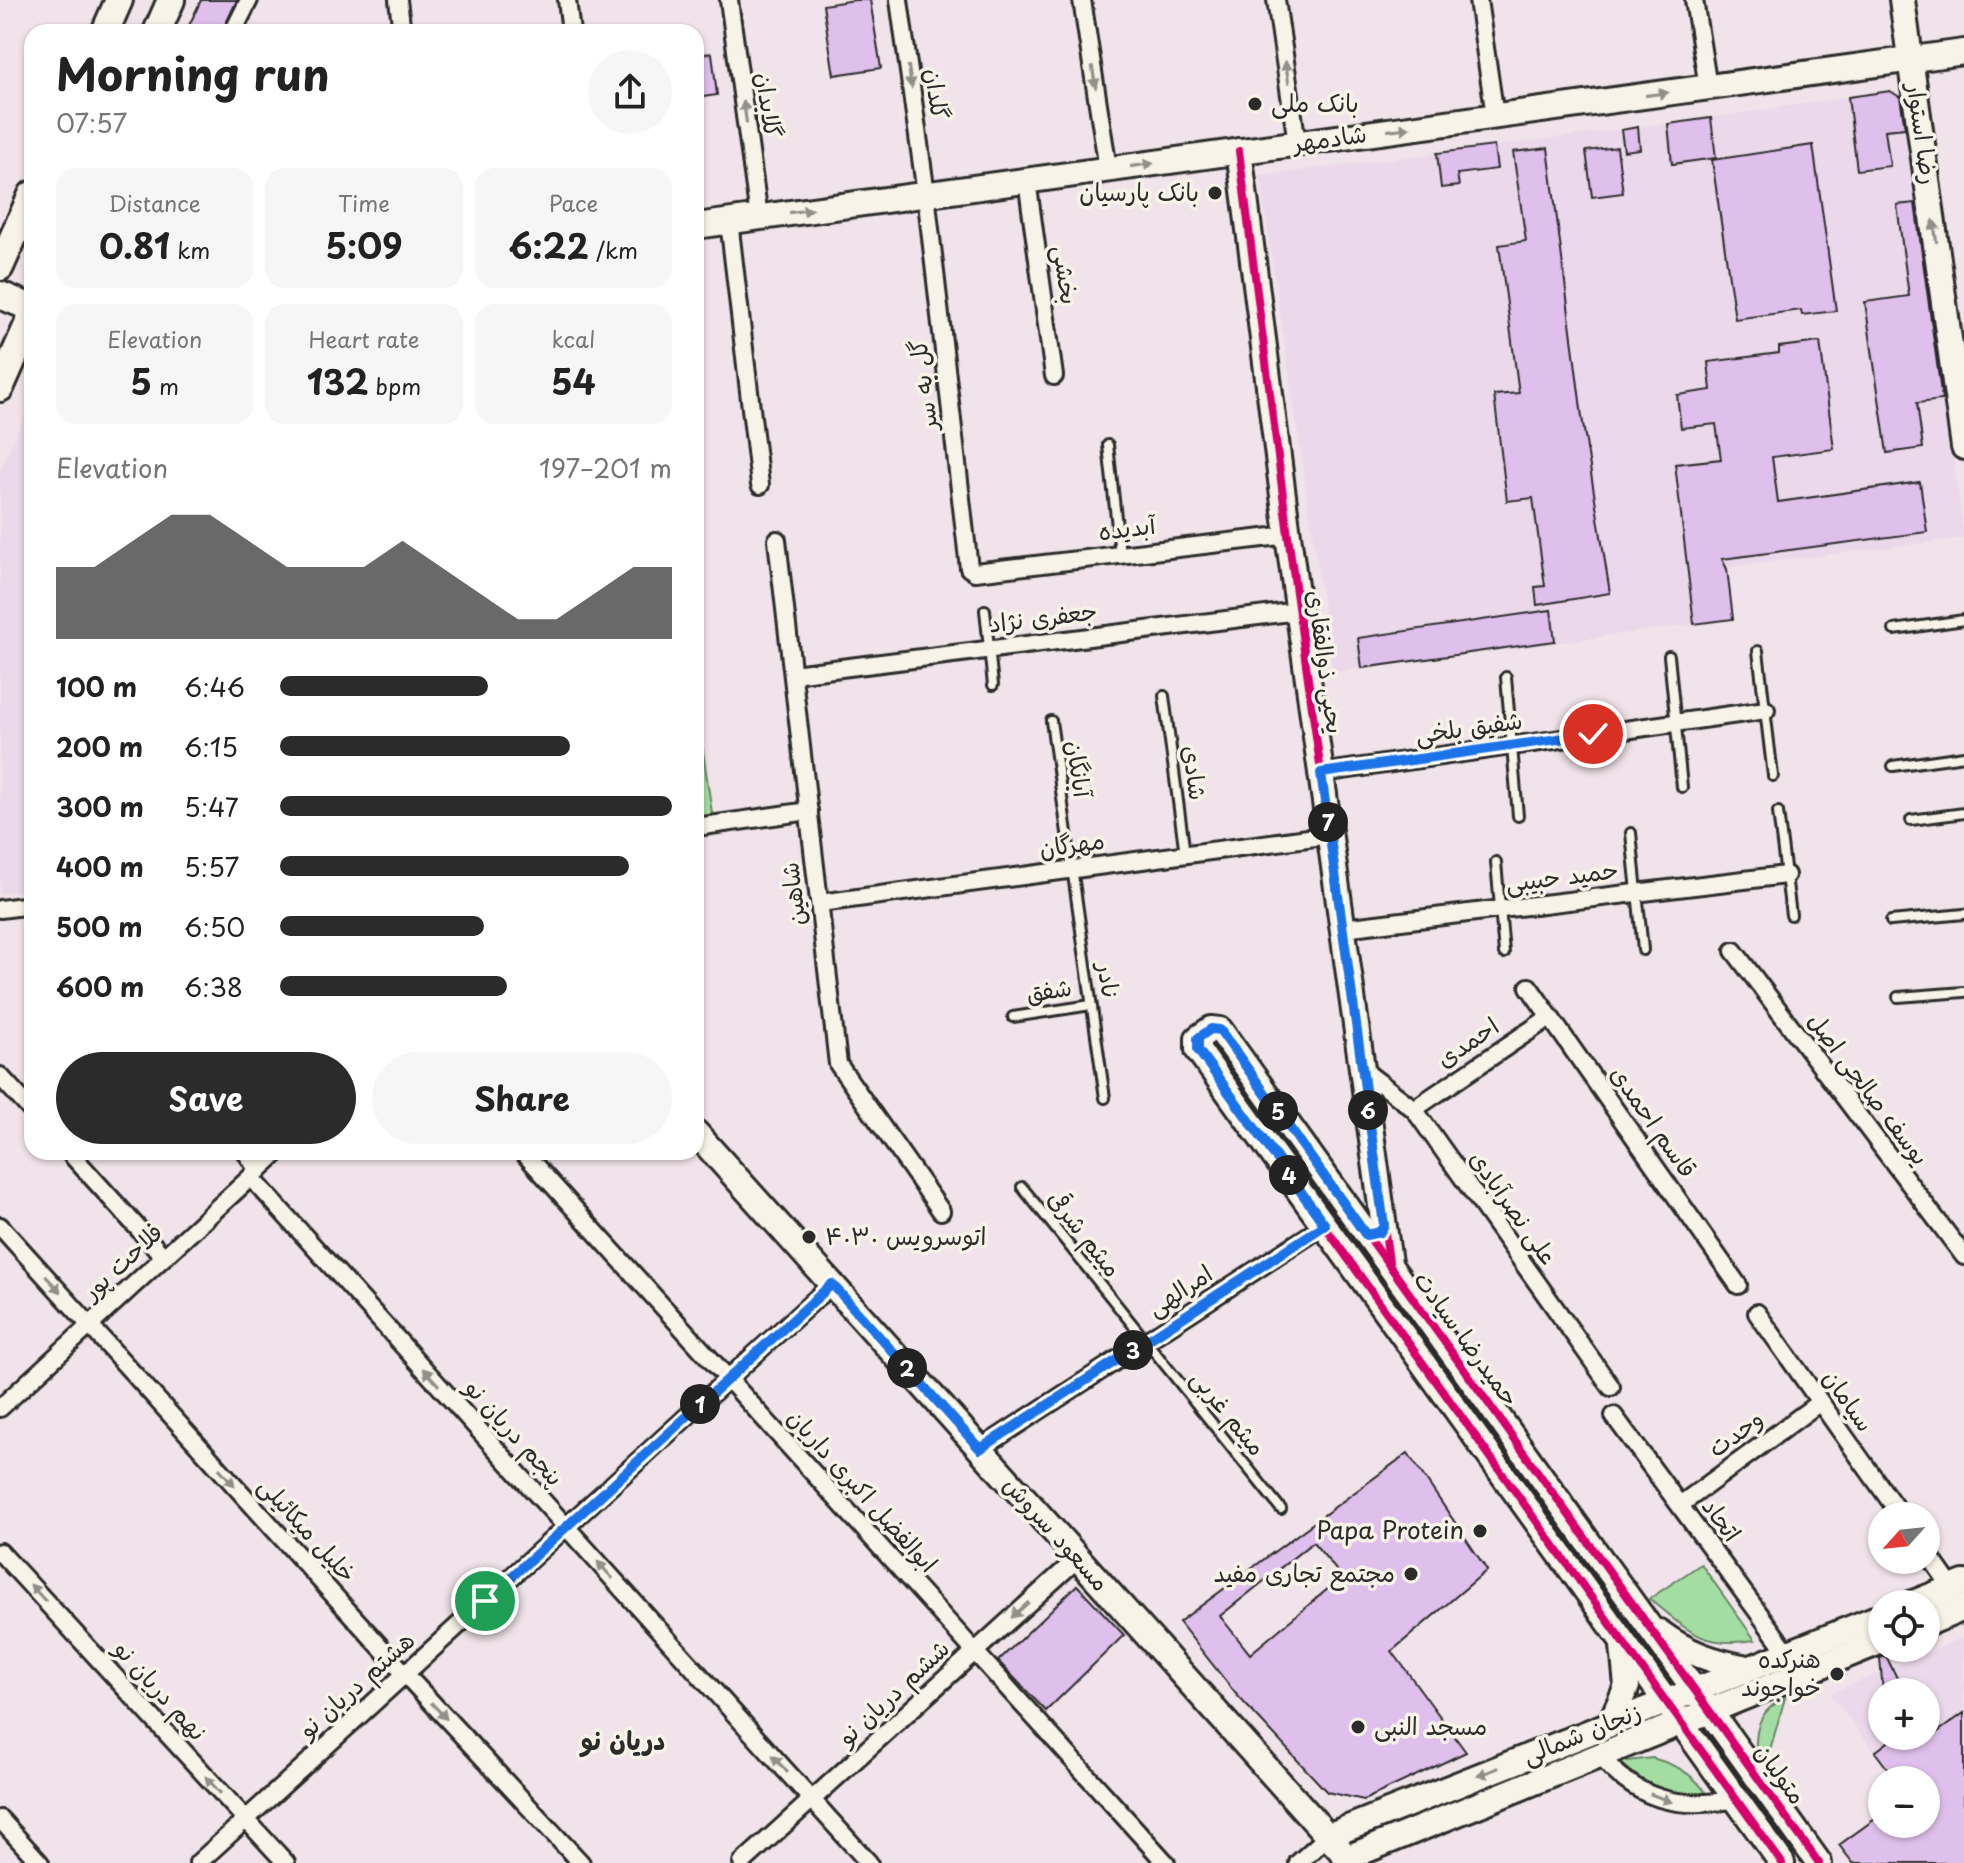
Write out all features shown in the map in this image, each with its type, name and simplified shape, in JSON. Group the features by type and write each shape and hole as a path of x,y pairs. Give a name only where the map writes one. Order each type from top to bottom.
{"main road":[{"path":"108,24 119,0"},
{"path":"160,24 171,0"},
{"name":"رضا استوار","path":"1902,0 1964,447"},
{"name":"شادمهر","path":"704,225 1964,52"},
{"name":"یحیی ذوالفقاری","path":"1239,151 1298,611 1363,1070 1375,1230 1390,1267"},
{"path":"0,267 24,213"},
{"path":"0,295 24,305"},
{"path":"3,374 24,332"},
{"name":"حمیدرضا سیادت","path":"1375,1230 1220,1030 1204,1032 1198,1038 1198,1050 1672,1711"},
{"name":"مسعود سروش","path":"704,1142 1350,1860"},
{"name":"حمیدرضا سیادت","path":"1390,1267 1701,1700"},
{"path":"1940,1597 1960,1593"},
{"path":"1940,1611 1960,1593"},
{"path":"1602,1615 1614,1623 1625,1620 1628,1598"},
{"name":"زنجان شمالی","path":"1701,1700 1748,1668 1868,1622"},
{"path":"1645,1623 1679,1648 1714,1662 1748,1668"},
{"path":"1611,1722 1627,1686 1623,1644"},
{"name":"زنجان شمالی","path":"1328,1836 1611,1722 1672,1711 1701,1700 1763,1688 1868,1647"},
{"path":"1740,1752 1741,1712 1763,1688"},
{"name":"متولیان","path":"1701,1700 1819,1863"},
{"name":"زنجان شمالی","path":"1350,1860 1635,1739 1672,1711"},
{"name":"متولیان","path":"1672,1711 1782,1863"},
{"path":"1635,1739 1658,1738 1678,1742 1709,1762"}],"street":[{"path":"237,24 249,0"},
{"path":"398,0 401,24"},
{"path":"567,0 570,24"},
{"name":"گلابدان","path":"729,0 759,217"},
{"name":"گلدان","path":"899,0 926,194"},
{"path":"1082,0 1108,169"},
{"path":"1276,0 1297,143"},
{"path":"1478,0 1495,116"},
{"path":"1694,0 1708,87"},
{"name":"بخشی","path":"1027,180 1054,376"},
{"name":"گل به سر","path":"926,194 972,571"},
{"path":"729,221 760,485"},
{"name":"آبدیده","path":"972,571 1288,535"},
{"name":"شاهین","path":"777,540 838,1064 941,1211"},
{"name":"جعفری نژاد","path":"793,674 1298,611"},
{"name":"شفیق بلخی","path":"1321,773 1766,710"},
{"path":"704,826 809,811"},
{"name":"مهرگان","path":"820,903 1330,835"},
{"name":"حمید حبیبی","path":"1343,928 1786,875"},
{"path":"0,909 24,906"},
{"name":"یوسف صالحی اصل","path":"1734,951 1964,1256"},
{"name":"قاسم احمدی","path":"1529,987 1738,1285"},
{"name":"احمدی","path":"1414,1109 1550,1017"},
{"name":"علی نصرآبادی","path":"1363,1070 1414,1109 1611,1387"},
{"path":"0,1076 24,1102"},
{"path":"76,1160 164,1257"},
{"name":"پنجم دریان‌ نو","path":"249,1160 254,1174 869,1863"},
{"name":"فلاحت پور","path":"0,1408 269,1160"},
{"name":"ابوالفضل اکبری داریان","path":"530,1160 1166,1863"},
{"name":"امرالهی","path":"980,1449 1325,1225"},
{"name":"خلیل میکائیلی","path":"0,1226 405,1674 581,1863"},
{"name":"هشتم دریان‌ نو","path":"198,1863 832,1284"},
{"name":"سیامان","path":"1757,1313 1891,1502"},
{"name":"وحدت","path":"1680,1505 1820,1402"},
{"name":"اتحاد","path":"1614,1416 1788,1653"},
{"name":"نهم دریان‌ نو","path":"0,1552 286,1863"},
{"name":"ششم دریان‌ نو","path":"742,1863 1078,1558"},
{"path":"1940,1568 1960,1593"},
{"path":"1599,1754 1631,1784 1663,1799 1700,1805 1736,1799"},
{"path":"0,1819 40,1863"},
{"path":"1298,1863 1328,1836"}],"lane":[{"path":"1108,445 1120,554"},
{"path":"985,610 993,685"},
{"path":"1894,630 1964,620"},
{"path":"1758,651 1773,776"},
{"path":"1669,656 1682,787"},
{"path":"1506,677 1518,816"},
{"name":"شادی","path":"1164,696 1185,855"},
{"name":"آبانگان","path":"1051,721 1072,870"},
{"path":"1893,766 1964,756"},
{"path":"1778,812 1791,915"},
{"path":"1911,820 1964,813"},
{"path":"1631,833 1643,950"},
{"path":"1496,862 1504,953"},
{"name":"نادر","path":"1072,870 1105,1098"},
{"path":"1891,921 1964,914"},
{"path":"1898,997 1964,992"},
{"name":"شفق","path":"1013,1017 1091,1005"},
{"name":"میثم شرقی","path":"1022,1187 1145,1342"},
{"name":"میثم غربی","path":"1145,1342 1281,1509"}],"shaded area":[{"path":"1890,91 1906,100 1964,538 1727,567 1733,619 1333,672 1260,176 1688,121"},
{"path":"24,418 24,890 0,893 0,470"},
{"path":"1964,1637 1964,1863 1940,1811 1940,1766 1885,1766 1873,1750 1940,1750 1940,1678 1868,1678 1868,1744 1830,1694 1905,1662 1940,1662 1940,1647"}],"green space":[{"path":"704,758 713,820 704,821"},
{"path":"1701,1564 1755,1640 1722,1642 1709,1639 1686,1628 1649,1599"},
{"path":"1785,1698 1767,1760 1756,1750 1759,1725 1765,1712"},
{"path":"1652,1758 1684,1771 1708,1796 1660,1790 1620,1762"}],"building":[{"path":"201,0 237,0 226,24 190,24"},
{"path":"870,0 881,68 834,75 823,5"},
{"path":"712,53 717,95 704,97 704,54"},
{"path":"1890,91 1900,97 1905,128 1885,130 1890,166 1857,170 1848,97"},
{"path":"1711,118 1716,158 1672,164 1668,124"},
{"path":"1638,127 1640,149 1624,151 1621,130"},
{"path":"1813,145 1836,311 1802,315 1801,310 1735,319 1712,160"},
{"path":"1494,146 1497,169 1457,174 1459,186 1441,188 1437,153"},
{"path":"1617,147 1623,193 1592,197 1586,151"},
{"path":"1548,148 1582,417 1610,593 1537,605 1535,587 1545,586 1533,498 1507,501 1494,395 1519,393 1499,245 1526,241 1513,152"},
{"path":"1915,203 1942,400 1917,403 1923,448 1887,453 1865,302 1909,296 1897,205"},
{"path":"1820,342 1834,449 1772,457 1778,502 1920,482 1927,532 1722,559 1727,569 1733,619 1694,624 1675,464 1721,459 1716,424 1681,428 1677,395 1711,390 1708,362 1779,353 1779,347"},
{"path":"1551,610 1555,641 1362,668 1358,638"},
{"path":"1408,1453 1487,1570 1392,1651 1466,1752 1364,1800 1327,1792 1236,1694 1179,1622","holes":["1313,1542 1342,1577 1250,1654 1220,1616"]},
{"path":"1077,1585 1124,1635 1046,1711 998,1661"},
{"path":"1880,1662 1889,1662 1897,1678 1882,1678"},
{"path":"1964,1713 1964,1863 1853,1863 1839,1845 1868,1824 1868,1838 1940,1838 1940,1766 1886,1766 1875,1752 1940,1750 1940,1730"}],"cycle path":[{"path":"1239,151 1288,535 1389,1261"},
{"path":"1782,1863 1198,1050 1198,1038 1211,1029 1220,1030 1819,1863"}],"place":[{"name":"بانک ملی","path":"1255,104"},
{"name":"بانک پارسیان","path":"1215,193"},
{"name":"اتوسرویس ۴۰۳۰","path":"809,1237"},
{"name":"Papa Protein","path":"1480,1531"},
{"name":"مجتمع تجاری مفید","path":"1411,1574"},
{"name":"هنرکده خواجوند","path":"1837,1674"},
{"name":"مسجد النبی","path":"1358,1727"}],"district":[{"name":"دریان نو","path":"623,1741"}],"route":[{"path":"485,1601 832,1284 980,1449 1325,1225 1198,1050 1198,1038 1211,1029 1220,1030 1366,1235 1380,1232 1384,1225 1321,773 1593,734"}]}
